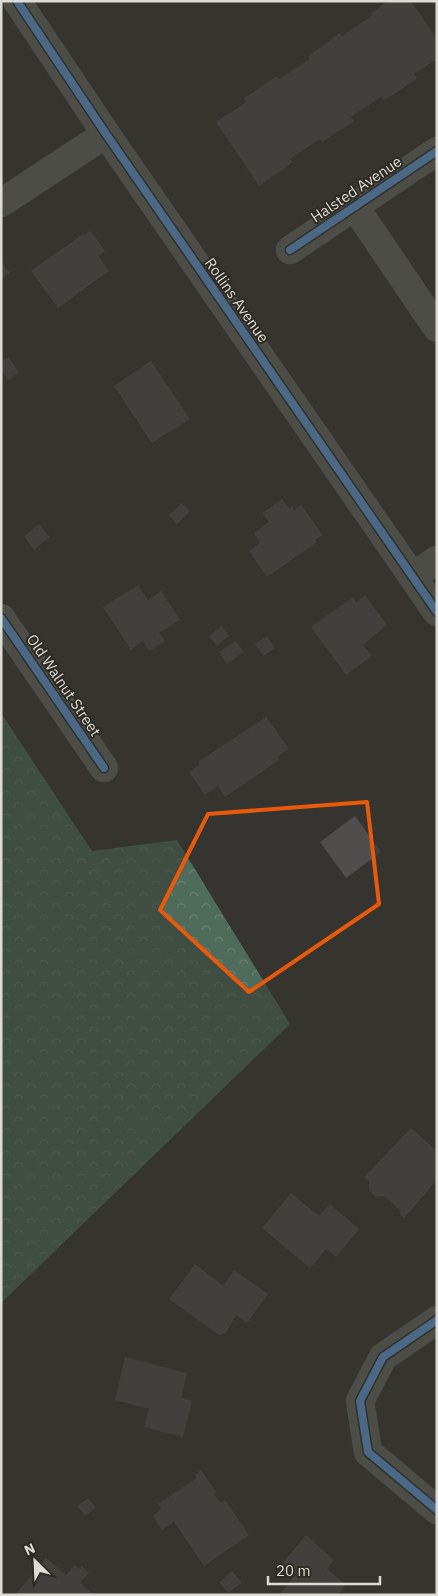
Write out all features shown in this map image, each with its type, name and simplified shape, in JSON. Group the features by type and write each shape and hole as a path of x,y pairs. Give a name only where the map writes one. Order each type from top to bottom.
{"street":[{"name":"Rollins Avenue","path":"17,1 106,134 437,612"},
{"path":"1,203 106,134"},
{"name":"Halsted Avenue","path":"290,250 437,152"},
{"path":"355,207 437,328"},
{"path":"413,576 437,560"},
{"name":"Old Walnut Street","path":"1,618 104,768"},
{"path":"437,1320 383,1357 360,1401 368,1452 437,1510"}],"highlighted area":[{"path":"367,802 379,904 249,992 160,910 208,814"}],"green space":[{"path":"1,713 92,851 177,840 290,1024 1,1303"}],"building":[{"path":"388,1 411,1 437,39 437,59 414,74 417,78 415,80 385,100 381,97 351,117 354,121 322,142 320,139 290,159 292,162 289,165 259,186 216,122 246,102 244,98 277,76 279,79 310,59 308,56 340,33 342,36 372,16 370,14"},
{"path":"91,231 105,251 98,256 109,271 58,308 31,271 83,234"},
{"path":"1,261 10,273 1,279"},
{"path":"9,357 19,373 8,380 1,369 1,361"},
{"path":"151,361 190,419 152,443 114,386"},
{"path":"282,499 289,508 292,506 294,510 301,505 323,535 315,540 317,542 267,577 249,551 260,543 254,533 269,522 262,513"},
{"path":"182,503 190,511 177,524 169,515"},
{"path":"39,524 50,537 34,550 24,536"},
{"path":"138,585 148,600 161,591 180,620 159,633 165,641 149,651 143,641 131,650 103,607"},
{"path":"365,595 387,625 363,645 372,656 346,675 311,627 353,597 356,602"},
{"path":"221,626 229,636 217,646 209,636"},
{"path":"267,636 275,648 263,656 255,644"},
{"path":"236,641 244,652 227,664 219,652"},
{"path":"266,717 289,749 278,756 279,760 225,797 218,786 205,795 189,772 200,764 198,762"},
{"path":"355,816 381,852 346,878 320,842"},
{"path":"411,1128 437,1151 437,1180 404,1218 399,1213 401,1211 384,1196 376,1197 369,1190 369,1181 364,1177"},
{"path":"291,1193 319,1216 330,1204 359,1229 336,1257 326,1249 310,1268 262,1228"},
{"path":"195,1264 223,1286 234,1270 268,1294 247,1323 236,1315 226,1333 219,1335 169,1299"},
{"path":"125,1357 187,1373 181,1398 192,1401 183,1437 144,1427 149,1409 115,1400"},
{"path":"201,1470 216,1492 214,1494 221,1503 225,1500 249,1535 204,1566 174,1522 162,1530 153,1516 161,1509 158,1504 197,1478 195,1475"},
{"path":"88,1498 96,1508 85,1516 77,1506"},
{"path":"306,1535 334,1560 327,1569 346,1585 338,1595 279,1595 296,1574 283,1563"},
{"path":"46,1558 66,1575 75,1565 80,1569 82,1566 89,1573 80,1583 94,1595 15,1595"},
{"path":"232,1571 242,1583 228,1593 219,1582"}],"cycle path":[{"path":"17,1 106,134 437,612"},
{"path":"290,250 437,151"},
{"path":"1,618 104,768"},
{"path":"437,1320 383,1357 360,1401 368,1452 437,1510"}]}
